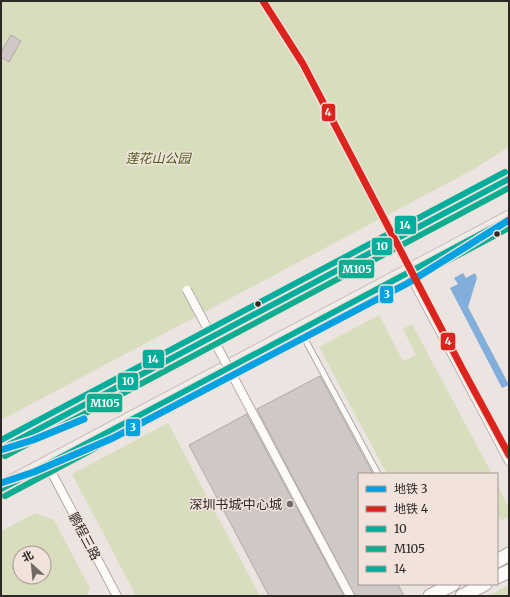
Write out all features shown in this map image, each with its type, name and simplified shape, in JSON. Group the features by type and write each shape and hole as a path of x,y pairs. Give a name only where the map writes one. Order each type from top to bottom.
{"main road":[{"path":"1,449 509,179"},
{"path":"1,489 509,219"}],"street":[{"path":"416,286 509,461"},
{"path":"187,290 350,596"},
{"name":"鹏程三路","path":"54,477 117,596"},
{"path":"498,560 509,554"},
{"path":"498,577 509,571"},
{"path":"435,590 450,585"},
{"path":"462,596 483,585"}],"lane":[{"path":"308,343 377,473"}],"green space":[{"name":"莲花山公园","path":"1,1 509,1 509,147 474,169 1,420"},
{"path":"379,315 403,361 416,355 403,329 412,324 491,473 386,473 319,347"},
{"path":"168,423 260,596 136,596 72,474"},
{"path":"498,486 509,507 509,517 501,521 498,515"},
{"path":"35,513 54,520 90,588 87,596 1,596 1,531"},
{"path":"509,585 509,596 488,596"}],"water":[{"path":"463,273 466,278 475,273 477,278 468,307 509,385 502,388 450,288 458,284 454,278"}],"building":[{"path":"11,35 21,41 9,62 1,57 1,52"},
{"path":"320,376 372,473 358,473 358,585 398,585 404,596 355,596 257,409"},
{"path":"247,414 344,596 269,596 189,445"}],"metro line":[{"name":"4","path":"263,1 303,64 509,455"},
{"name":"3","path":"1,483 34,472 113,438 408,283 509,220"},
{"name":"3","path":"1,450 33,440 84,419"}],"transit line":[{"name":"14","path":"1,440 505,172"},
{"name":"10","path":"1,449 509,179"},
{"name":"M105","path":"5,456 509,188"},
{"name":"10","path":"1,489 509,219"},
{"name":"M105","path":"5,496 509,228"}],"place":[{"name":"深圳书城·中心城","path":"290,504"}]}
